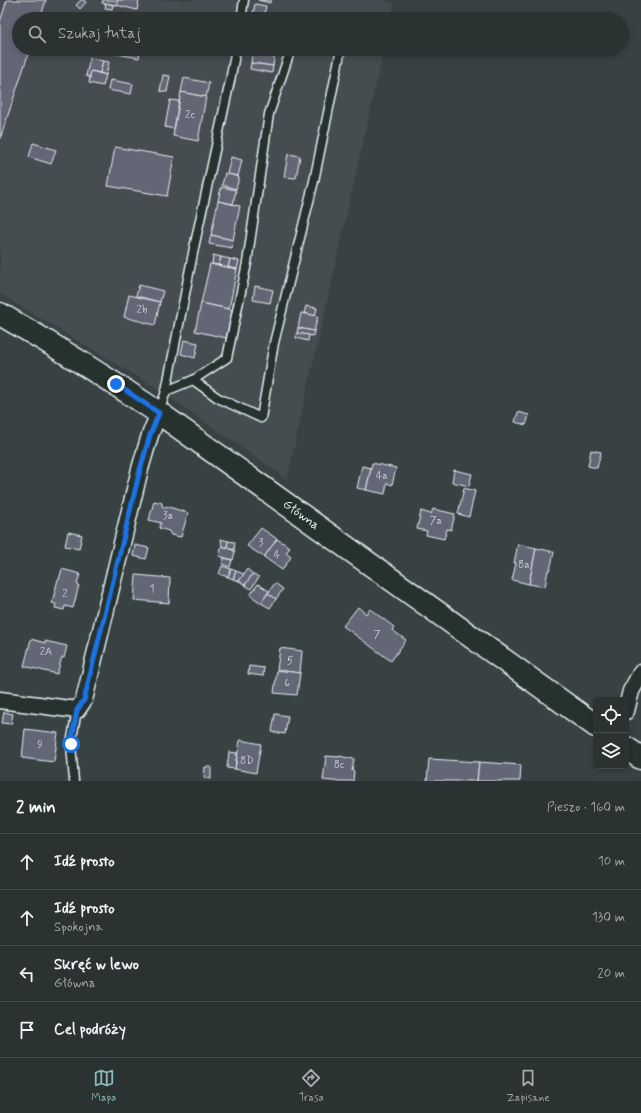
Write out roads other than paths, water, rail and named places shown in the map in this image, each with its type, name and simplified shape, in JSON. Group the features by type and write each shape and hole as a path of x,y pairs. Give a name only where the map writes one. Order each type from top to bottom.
{"main road":[{"name":"Główna","path":"0,314 47,341 159,413 593,724"},
{"path":"629,750 641,758"}],"street":[{"path":"0,700 77,710 84,700 140,470 150,435 159,413"},
{"path":"629,701 641,673"}],"lane":[{"path":"242,12 244,0"},
{"path":"159,413 166,391 194,248 235,56"},
{"path":"166,391 193,380 227,358 247,263 270,114 289,56"},
{"path":"193,380 218,398 260,418 274,343 314,181 340,56"},
{"path":"74,781 71,744 77,710"}]}
